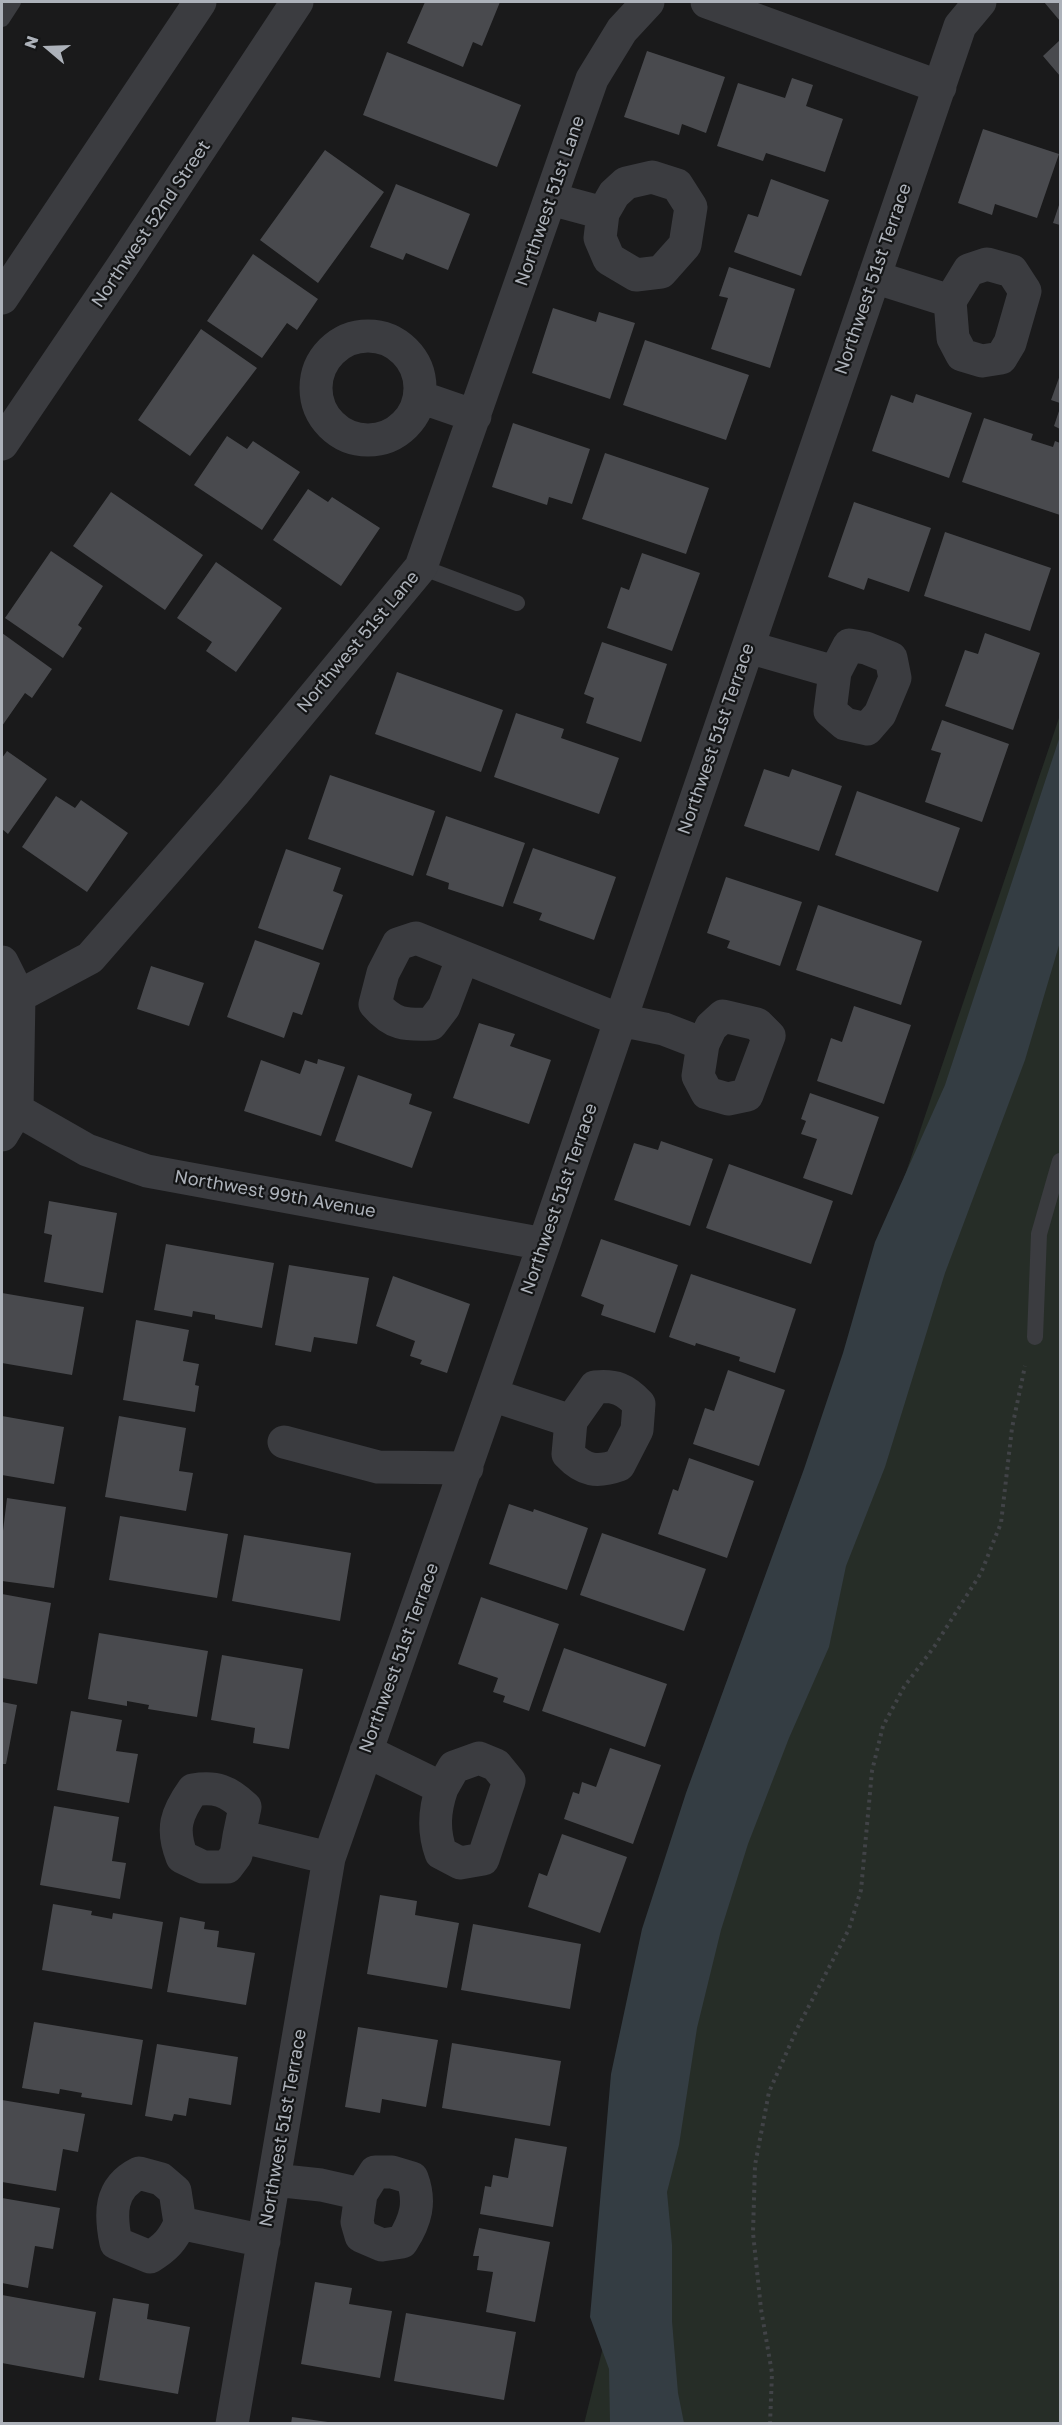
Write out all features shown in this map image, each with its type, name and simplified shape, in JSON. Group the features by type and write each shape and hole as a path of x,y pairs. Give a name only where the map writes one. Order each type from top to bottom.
{"street":[{"path":"2,298 200,2"},
{"name":"Northwest 52nd Street","path":"2,444 135,248 297,2"},
{"name":"Northwest 51st Lane","path":"10,992 90,958 234,793 421,567 592,79 622,30 648,2"},
{"path":"707,2 940,87"},
{"name":"Northwest 51st Terrace","path":"232,2424 329,1858 467,1468 960,26 980,2"},
{"path":"550,198 603,213"},
{"path":"874,277 950,301"},
{"path":"420,397 475,416"},
{"path":"748,647 835,672"},
{"path":"463,957 620,1020 664,1029 703,1044"},
{"path":"2,962 10,992 9,1123"},
{"name":"Northwest 99th Avenue","path":"9,1123 147,1171 544,1244"},
{"path":"492,1395 571,1421"},
{"path":"284,1442 378,1467 467,1468"},
{"path":"366,1751 442,1788"},
{"path":"239,1836 329,1858"},
{"path":"274,2180 321,2185 361,2194"},
{"path":"180,2223 264,2241"}],"lane":[{"path":"2,19 13,2"},
{"path":"421,567 517,603"},
{"path":"1035,1337 1039,1234 1060,1161"}],"path":[{"path":"771,2424 772,2373 761,2309 753,2233 755,2165 770,2092 797,2029 849,1929 861,1890 872,1771 882,1726 904,1687 934,1647 981,1573 1002,1523 1012,1428 1025,1366 1035,1337"}],"shaded area":[{"path":"1060,715 1060,2423 584,2424 859,1312"},
{"path":"1060,736 1060,942 1025,1060 945,1273 885,1467 846,1566 829,1647 789,1738 748,1844 721,1930 697,2028 679,2145 667,2192 672,2245 672,2321 678,2393 684,2423 610,2423 609,2369 590,2317 611,2074 642,1929 686,1793 804,1469 843,1353 875,1242 945,1085"}],"building":[{"path":"425,2 500,2 482,46 473,42 463,67 407,43"},
{"path":"1044,2 1060,2 1060,21"},
{"path":"1060,40 1060,76 1043,56"},
{"path":"647,51 725,77 706,133 682,124 679,135 624,117"},
{"path":"387,52 521,105 497,167 363,115"},
{"path":"792,78 813,85 806,106 843,119 825,172 766,153 763,161 717,146 738,83 785,98"},
{"path":"983,129 1059,154 1037,218 995,204 992,215 958,203"},
{"path":"325,150 384,192 318,283 260,240"},
{"path":"771,179 829,200 801,276 734,252 748,214 758,217"},
{"path":"396,184 470,214 448,270 406,253 403,260 370,247"},
{"path":"1060,202 1060,225 1053,223"},
{"path":"253,254 318,299 297,330 287,323 262,358 207,321"},
{"path":"729,267 795,289 770,368 711,349 728,298 719,296"},
{"path":"553,308 596,322 599,312 635,323 610,399 532,373"},
{"path":"201,329 257,368 190,456 138,420"},
{"path":"645,340 749,375 726,440 623,405"},
{"path":"1060,375 1060,403 1051,400"},
{"path":"916,394 972,413 949,478 872,451 891,395 913,403"},
{"path":"1060,408 1060,429 1054,426"},
{"path":"984,418 1033,434 1031,440 1053,447 1055,441 1060,443 1060,515 962,482"},
{"path":"513,423 590,449 572,504 549,497 547,505 492,487"},
{"path":"227,436 247,449 253,441 300,472 262,530 194,485"},
{"path":"605,453 709,488 686,554 582,519"},
{"path":"308,489 328,502 332,497 380,528 341,586 273,540"},
{"path":"111,492 203,555 165,610 73,546"},
{"path":"854,502 931,528 909,592 868,578 864,590 828,577"},
{"path":"945,532 1051,568 1030,631 924,596"},
{"path":"51,551 103,586 78,625 82,628 63,658 5,618"},
{"path":"642,553 700,573 672,651 607,628 621,587 629,590"},
{"path":"216,562 282,608 236,672 206,651 212,642 177,618"},
{"path":"2,633 52,669 32,698 25,693 2,726"},
{"path":"985,633 1040,653 1013,730 945,706 965,650 978,654"},
{"path":"602,642 667,664 641,742 586,723 594,698 584,694"},
{"path":"397,672 503,710 481,772 375,734"},
{"path":"516,713 564,729 561,738 619,758 599,814 494,777"},
{"path":"942,720 1009,744 982,822 925,802 941,753 931,750"},
{"path":"7,751 47,779 8,834 2,829 2,758"},
{"path":"764,769 789,777 792,769 842,786 819,851 744,826"},
{"path":"330,775 435,811 413,876 308,839"},
{"path":"857,791 960,828 938,892 835,855"},
{"path":"56,796 75,808 81,800 128,833 87,892 22,847"},
{"path":"446,816 525,843 503,907 448,889 449,883 426,875"},
{"path":"533,848 616,877 594,940 539,920 542,913 513,903"},
{"path":"286,849 341,868 333,891 343,895 323,950 258,928"},
{"path":"726,877 802,902 780,966 727,948 730,941 707,933"},
{"path":"818,905 922,941 901,1005 796,970"},
{"path":"255,940 320,963 302,1015 293,1012 284,1038 227,1017"},
{"path":"151,966 204,983 189,1026 137,1009"},
{"path":"854,1006 911,1025 884,1104 817,1081 831,1038 842,1042"},
{"path":"479,1023 515,1034 510,1046 551,1060 529,1124 453,1098"},
{"path":"318,1059 345,1067 321,1136 244,1111 261,1060 300,1074 305,1060 317,1064"},
{"path":"358,1075 412,1094 409,1104 432,1112 412,1168 335,1141"},
{"path":"810,1093 879,1117 852,1195 803,1178 817,1139 801,1134 806,1121 801,1119"},
{"path":"661,1141 713,1159 690,1226 614,1200 634,1143 658,1150"},
{"path":"729,1164 833,1201 811,1264 706,1228"},
{"path":"49,1201 117,1213 103,1293 44,1282 52,1235 44,1233"},
{"path":"601,1239 678,1265 655,1333 601,1315 604,1305 581,1296"},
{"path":"166,1244 274,1263 262,1328 215,1319 215,1315 193,1311 192,1317 154,1310"},
{"path":"289,1265 369,1278 357,1344 314,1337 311,1352 275,1345"},
{"path":"691,1274 796,1309 775,1373 739,1361 740,1357 669,1337"},
{"path":"393,1276 470,1304 447,1373 420,1364 422,1360 410,1356 415,1341 376,1326"},
{"path":"2,1293 84,1307 72,1375 2,1363"},
{"path":"136,1320 189,1330 183,1361 199,1364 195,1385 199,1386 195,1412 123,1400"},
{"path":"728,1370 785,1390 759,1466 693,1444 705,1408 714,1411"},
{"path":"2,1416 64,1427 54,1484 2,1475"},
{"path":"119,1416 186,1428 179,1471 193,1473 186,1511 105,1497"},
{"path":"689,1458 754,1481 727,1558 658,1534 673,1489 678,1491"},
{"path":"7,1498 66,1507 54,1588 2,1581 2,1539"},
{"path":"509,1504 533,1512 534,1509 588,1528 567,1590 489,1564"},
{"path":"120,1516 228,1534 217,1598 109,1580"},
{"path":"602,1533 706,1569 684,1631 580,1595"},
{"path":"244,1535 351,1553 340,1621 232,1601"},
{"path":"2,1594 51,1603 37,1684 2,1678"},
{"path":"481,1597 559,1624 529,1711 503,1702 505,1696 493,1692 498,1678 458,1664"},
{"path":"99,1633 208,1651 197,1717 148,1709 149,1705 127,1701 127,1706 88,1699"},
{"path":"564,1648 667,1684 645,1747 542,1711"},
{"path":"222,1655 303,1669 289,1749 253,1743 255,1728 211,1720"},
{"path":"2,1702 17,1705 6,1764 2,1764"},
{"path":"71,1711 122,1720 116,1751 138,1754 129,1803 57,1790"},
{"path":"610,1748 661,1765 633,1844 564,1819 573,1792 579,1794 582,1782 596,1787"},
{"path":"54,1806 119,1817 112,1861 126,1863 120,1899 40,1885"},
{"path":"562,1834 627,1857 600,1933 528,1907 539,1873 547,1876"},
{"path":"380,1895 417,1901 415,1915 459,1923 447,1988 367,1974"},
{"path":"53,1904 92,1911 91,1915 112,1919 113,1913 163,1922 152,1989 42,1970"},
{"path":"180,1917 205,1922 204,1929 219,1931 217,1947 255,1953 246,2005 167,1992"},
{"path":"473,1924 581,1944 570,2009 461,1990"},
{"path":"34,2022 143,2040 132,2105 81,2097 82,2093 60,2089 59,2094 22,2088"},
{"path":"358,2027 438,2040 426,2107 382,2099 380,2113 345,2107"},
{"path":"452,2043 561,2061 550,2126 442,2108"},
{"path":"157,2044 238,2057 231,2105 189,2098 186,2116 174,2114 172,2121 145,2116"},
{"path":"2,2100 85,2114 78,2152 63,2149 56,2191 2,2182"},
{"path":"515,2138 567,2147 553,2227 480,2214 485,2186 491,2187 493,2175 508,2178"},
{"path":"2,2198 60,2208 53,2249 35,2246 28,2288 2,2283"},
{"path":"479,2228 550,2242 535,2322 486,2312 493,2272 477,2270 479,2256 473,2256"},
{"path":"315,2282 352,2288 349,2304 392,2311 380,2378 301,2364"},
{"path":"2,2295 96,2312 84,2378 2,2363"},
{"path":"113,2298 149,2304 147,2319 190,2327 178,2394 99,2380"},
{"path":"406,2313 516,2332 504,2400 394,2381"},
{"path":"292,2417 328,2422 327,2424 291,2424"}]}
